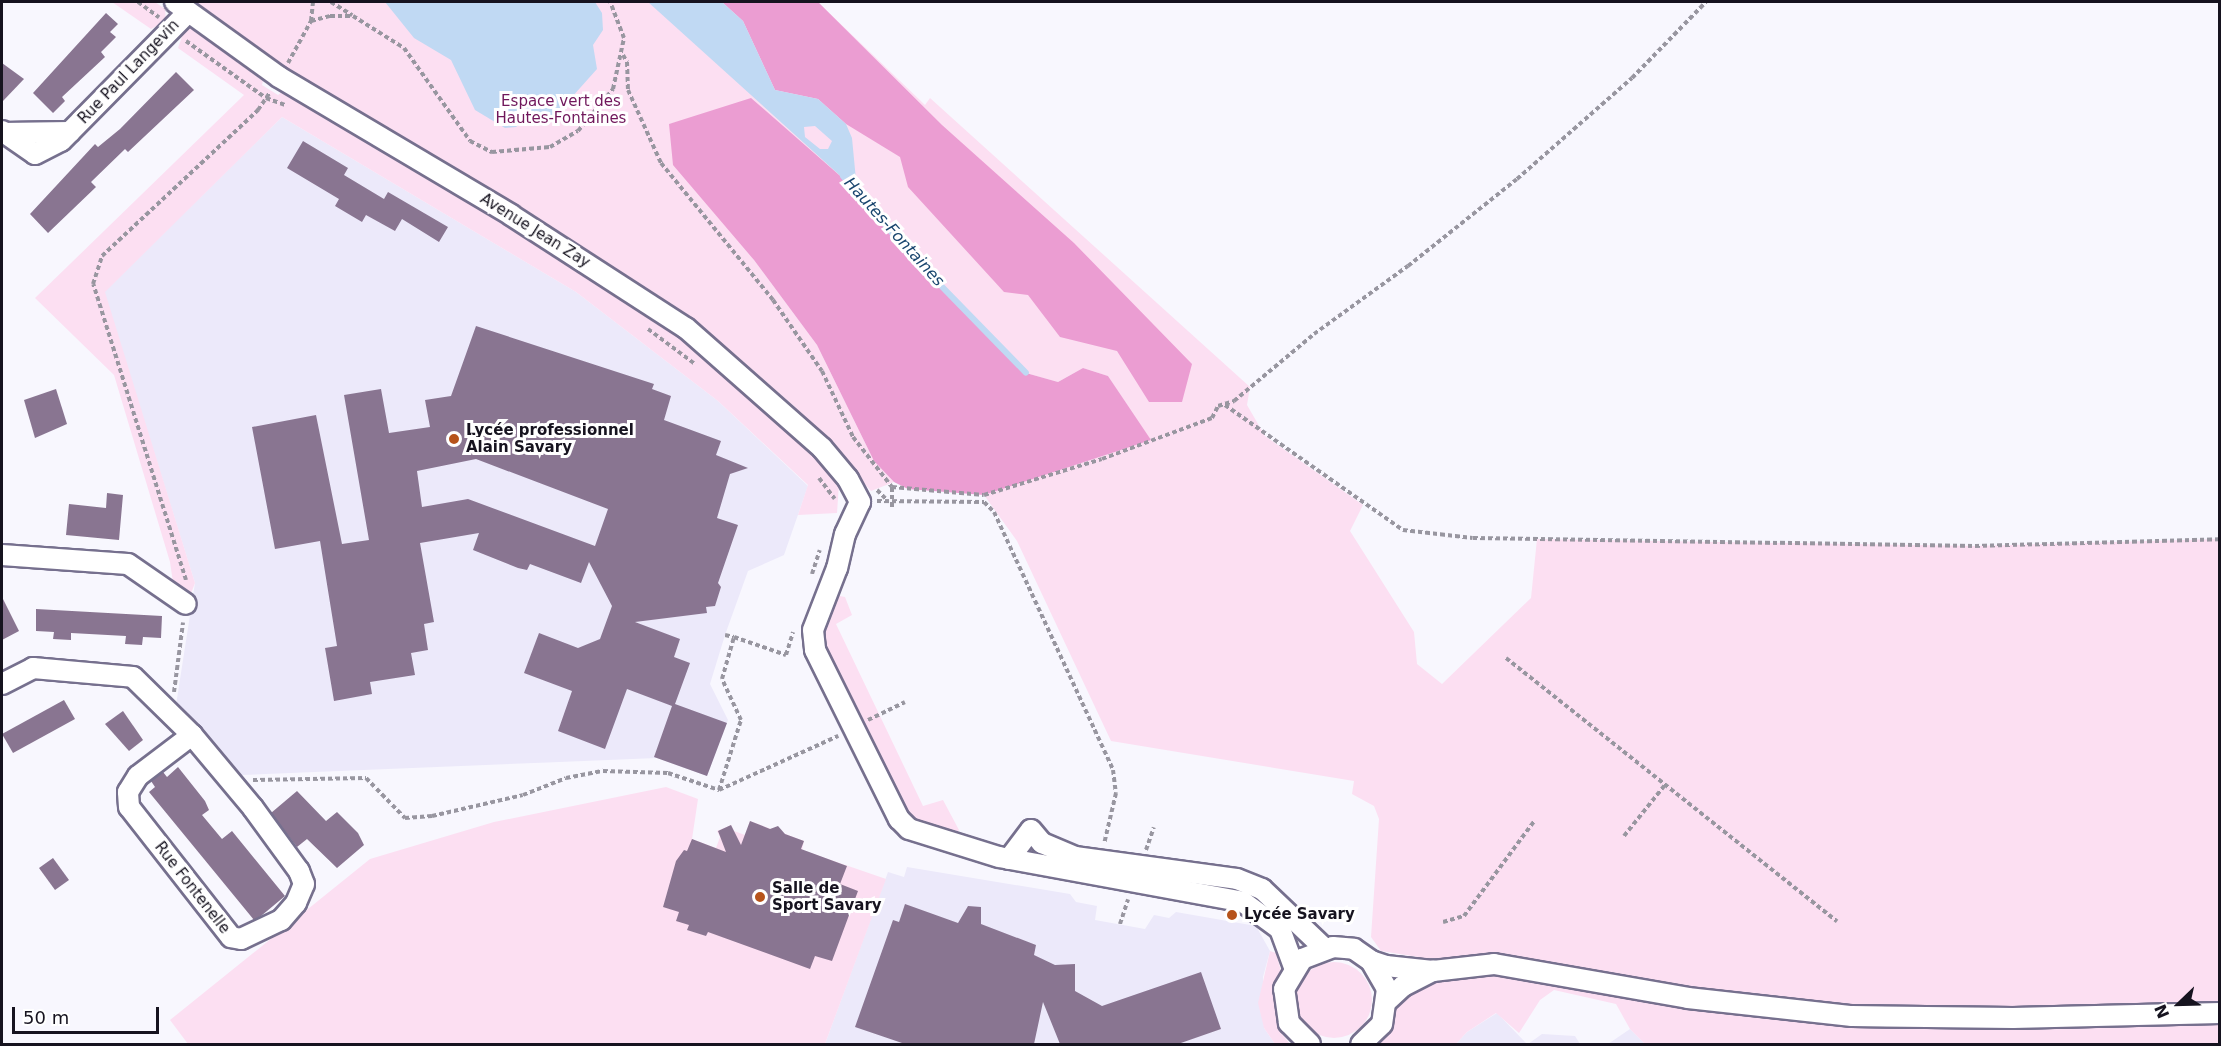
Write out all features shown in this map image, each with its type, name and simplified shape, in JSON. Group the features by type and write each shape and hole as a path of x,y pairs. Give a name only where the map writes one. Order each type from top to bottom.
{"street":[{"name":"Rue Paul Langevin","path":"2,132 70,132 168,33 181,7"},
{"name":"Avenue Jean Zay","path":"181,7 279,77 511,215 686,328 822,448 848,479 860,502 845,534 837,568 813,630 815,650 853,728"},
{"path":"2,555 128,564 186,604"},
{"name":"Rue Fontenelle","path":"2,684 33,668 132,677 192,735 299,871 304,884 296,903 281,920 241,939 231,937 129,807 128,792 138,776 192,735"},
{"path":"853,728 899,819 909,829 1009,859 1243,902 1280,929 1294,967"},
{"path":"1009,859 1031,830 1041,843 1057,851 1100,860 1237,879 1262,889 1324,948"},
{"path":"1310,1044 1296,1033 1285,1012 1284,988 1294,967 1324,948 1354,949 1386,966 1432,971 1494,964 1586,977 1688,998 1852,1016 2013,1018 2220,1013"},
{"path":"1361,1044 1382,1024 1388,1000 1384,979 1371,960"},
{"path":"1388,1000 1403,986 1432,971"}],"path":[{"path":"138,2 158,16 168,33 188,42 266,98 291,107"},
{"path":"166,708 172,703 189,588 93,284 102,256 266,98 311,21 313,2"},
{"path":"331,2 404,48 470,141 492,152 550,147 578,131 601,108 618,76 624,38 610,2"},
{"path":"622,55 627,62 627,81 662,163 773,300 822,371 853,438 892,487 984,495 1212,418 1218,406 1225,405 1517,179 1632,78 1706,2"},
{"path":"311,21 330,16 353,16"},
{"path":"618,76 627,81"},
{"path":"639,322 696,365"},
{"path":"1225,405 1403,530 1473,538 1975,546 2220,539"},
{"path":"818,476 838,503"},
{"path":"892,487 890,500 892,510"},
{"path":"890,500 984,502 994,512 1113,770 1116,793 1100,860"},
{"path":"811,576 822,543"},
{"path":"725,635 786,655 797,621"},
{"path":"719,789 741,720 722,679 734,637"},
{"path":"1506,658 1837,921"},
{"path":"222,772 256,780 366,778 405,818 432,816 524,795 566,778 603,771 668,773 719,789 905,702"},
{"path":"1624,836 1665,785"},
{"path":"1443,922 1464,916 1535,820"}],"shaded area":[{"path":"722,2 818,2 942,125 1074,243 1192,364 1182,402 1149,402 1117,351 1060,337 1028,295 1004,292 908,187 900,157 846,124 818,99 775,90 743,21"},
{"path":"751,98 846,181 912,256 1026,373 1058,382 1083,368 1108,376 1151,440 984,495 908,489 894,482 874,461 817,345 754,260 673,165 669,124"},
{"name":"Lycée professionnel Alain Savary","path":"282,117 576,292 718,401 808,486 784,555 748,571 725,635 710,684 728,720 707,776 657,758 242,775 176,705 195,583 104,292"},
{"path":"907,867 1070,894 1076,902 1097,906 1095,920 1145,929 1154,915 1169,918 1176,912 1256,926 1270,951 1263,977 1264,1028 1275,1044 825,1044 888,872 904,877"},
{"path":"1497,1013 1527,1044 1456,1044 1467,1032"},
{"path":"1630,1029 1645,1044 1608,1044"},
{"path":"1542,1034 1575,1036 1580,1044 1528,1044"}],"green space":[{"path":"112,2 155,2 165,9 166,21 151,29"},
{"name":"Espace vert des Hautes-Fontaines","path":"190,2 818,2 925,105 930,98 1250,387 1247,405 1265,436 1363,505 1350,531 1414,632 1417,664 1442,684 1531,598 1537,539 1975,546 2219,539 2219,1044 1645,1044 1630,1029 1616,1004 1554,990 1540,1000 1519,1033 1496,1013 1467,1032 1456,1044 1361,1044 1386,1014 1432,971 1418,957 1381,951 1371,937 1379,819 1374,806 1352,794 1354,781 1111,741 1017,541 984,495 1150,440 1108,376 1083,368 1058,382 1026,373 912,256 706,115 669,124 754,260 817,345 874,461 894,482 871,491 795,407 725,346 582,249 314,89"},
{"path":"191,28 263,81 262,85 278,95 282,92 426,176 657,319 718,364 821,460 839,484 837,513 798,515 808,485 718,401 576,292 282,117 105,292 195,583 187,604 177,610 170,562 114,375 35,298 244,95 178,48 184,31"},
{"path":"834,595 845,597 852,615 836,624 923,806 943,800 959,830 953,837 910,818 847,693 822,637"},
{"path":"666,787 698,799 692,839 716,848 720,837 717,831 731,825 734,831 745,835 750,821 771,829 778,827 783,833 804,841 802,850 886,879 825,1044 188,1044 170,1020 370,859 494,822"},
{"path":"1270,951 1276,953 1281,971 1274,1004 1282,1034 1290,1044 1275,1044 1264,1028 1258,1003"},
{"path":"1334,962 1349,965 1361,973 1369,985 1372,1000 1369,1015 1361,1027 1349,1035 1334,1038 1319,1035 1307,1027 1299,1015 1296,1000 1299,985 1307,973 1319,965"}],"water":[{"path":"385,2 595,2 602,13 603,30 593,45 597,69 555,116 526,119 516,127 505,128 475,110 451,60 414,38"},
{"path":"648,2 722,2 743,21 775,90 818,99 846,124 852,138 856,180 846,181","holes":["815,126 832,141 828,149 820,149 805,137 804,127"]}],"building":[{"path":"106,13 118,24 110,32 116,37 101,52 105,57 62,97 65,101 53,113 33,93"},
{"path":"2,63 24,79 2,102"},
{"path":"176,72 194,90 128,152 125,149 91,182 96,187 48,233 30,214 95,144 98,147 120,129"},
{"path":"303,141 348,168 344,175 384,199 388,192 448,227 439,242 402,219 395,231 366,215 362,222 335,206 339,199 287,168"},
{"path":"476,326 654,384 652,389 671,396 664,420 721,441 716,455 748,468 730,474 717,518 738,525 718,583 721,587 715,606 706,607 707,613 635,622 680,639 674,657 690,663 675,704 727,723 707,776 654,757 672,706 627,689 605,749 558,731 572,691 524,673 539,633 578,648 600,639 612,606 589,562 581,583 530,564 527,570 518,568 473,550 479,533 420,543 434,622 424,624 428,650 411,653 415,675 370,682 372,694 334,701 325,648 337,646 320,541 275,549 252,427 316,415 342,544 369,540 344,395 381,389 389,433 430,427 425,400 451,396","holes":["476,459 608,509 595,546 468,499 422,507 417,471"]},
{"path":"56,389 67,424 35,438 24,400"},
{"path":"107,493 123,495 119,540 66,535 69,504 106,508"},
{"path":"2,597 19,631 2,640"},
{"path":"36,609 162,616 161,638 143,637 142,645 125,644 126,636 71,633 71,640 53,639 54,632 36,631"},
{"path":"64,700 75,719 13,753 2,734"},
{"path":"123,711 143,740 129,751 105,724"},
{"path":"178,767 205,801 209,810 202,815 222,839 232,831 285,896 254,920 149,792 155,787 151,781 163,772 167,777"},
{"path":"297,791 326,821 337,812 358,833 364,845 337,868 307,839 297,847 271,813"},
{"name":"Salle de Sport Savary","path":"750,821 770,829 778,826 785,834 804,841 801,849 847,866 840,884 858,891 832,961 815,956 810,969 708,932 706,936 687,930 689,925 676,921 679,912 663,907 676,861 684,850 687,851 692,839 726,852 718,831 731,825 741,845"},
{"path":"53,858 69,880 55,890 39,868"},
{"path":"905,904 958,923 968,906 981,907 981,924 1036,945 1034,955 1055,965 1075,964 1075,991 1102,1006 1201,972 1221,1029 1178,1044 1060,1044 1043,1002 1034,1044 905,1044 855,1027 893,920 899,922"}],"waterway":[{"name":"Hautes-Fontaines","path":"843,176 912,256 1026,373"}],"place":[{"name":"Lycée professionnel Alain Savary","path":"454,439"},
{"name":"Salle de Sport Savary","path":"760,897"},
{"name":"Lycée Savary","path":"1232,915"}]}
